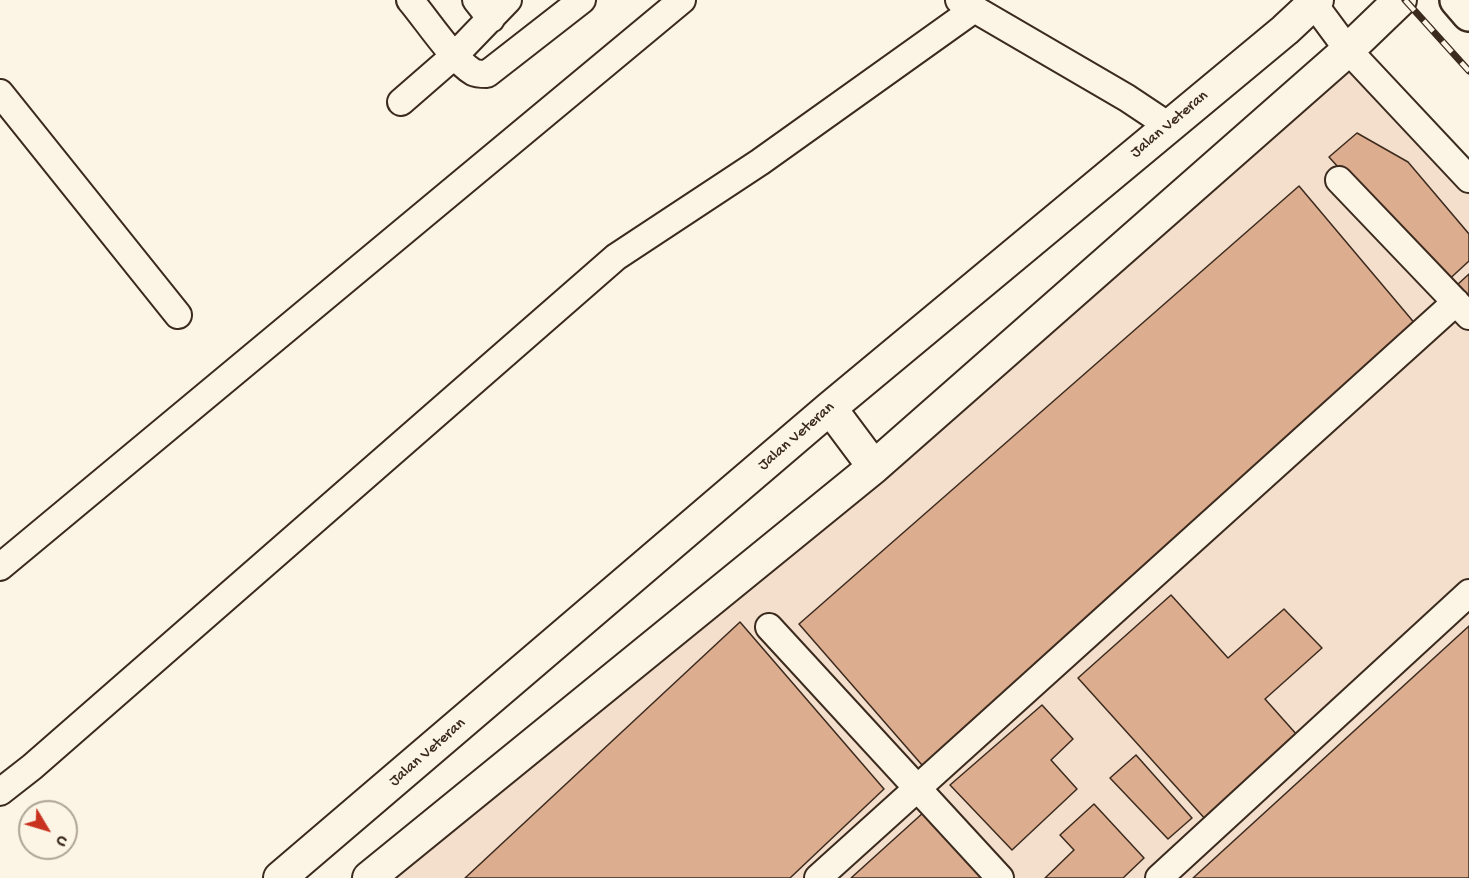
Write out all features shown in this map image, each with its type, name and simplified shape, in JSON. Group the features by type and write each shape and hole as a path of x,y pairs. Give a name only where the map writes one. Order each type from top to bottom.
{"highway":[{"path":"1457,0 1469,14"}],"main road":[{"path":"369,878 874,467 1401,0"},
{"name":"Jalan Veteran","path":"280,878 830,408 1285,30 1314,1"},
{"path":"830,408 874,467"}],"street":[{"path":"410,0 455,55 475,73 487,74 582,0"},
{"path":"0,567 682,0"},
{"path":"1314,1 1347,50 1469,179"},
{"path":"0,792 50,752 616,257 760,162 966,5 1127,98 1169,126"},
{"path":"401,102 455,55 492,6"},
{"path":"0,93 178,315"},
{"path":"818,878 1462,309 1339,180"},
{"path":"1159,878 1469,593"},
{"path":"769,627 1000,878"}],"shaded area":[{"path":"1348,50 1469,183 1469,878 369,878"}],"building":[{"path":"1357,133 1408,162 1469,234 1469,261 1444,284 1329,157"},
{"path":"1299,186 1417,326 929,773 799,624"},
{"path":"1469,274 1469,297 1457,285"},
{"path":"1171,595 1228,658 1284,609 1322,648 1265,699 1298,736 1207,821 1078,678"},
{"path":"740,622 884,789 790,878 465,878"},
{"path":"1469,626 1469,878 1193,878"},
{"path":"1042,705 1073,739 1051,760 1077,789 1012,850 950,785"},
{"path":"1136,755 1192,818 1168,839 1110,778"},
{"path":"1094,804 1144,858 1123,878 1045,878 1074,850 1060,835"},
{"path":"924,812 984,878 851,878"}],"railway":[{"path":"1405,0 1469,71"}]}
